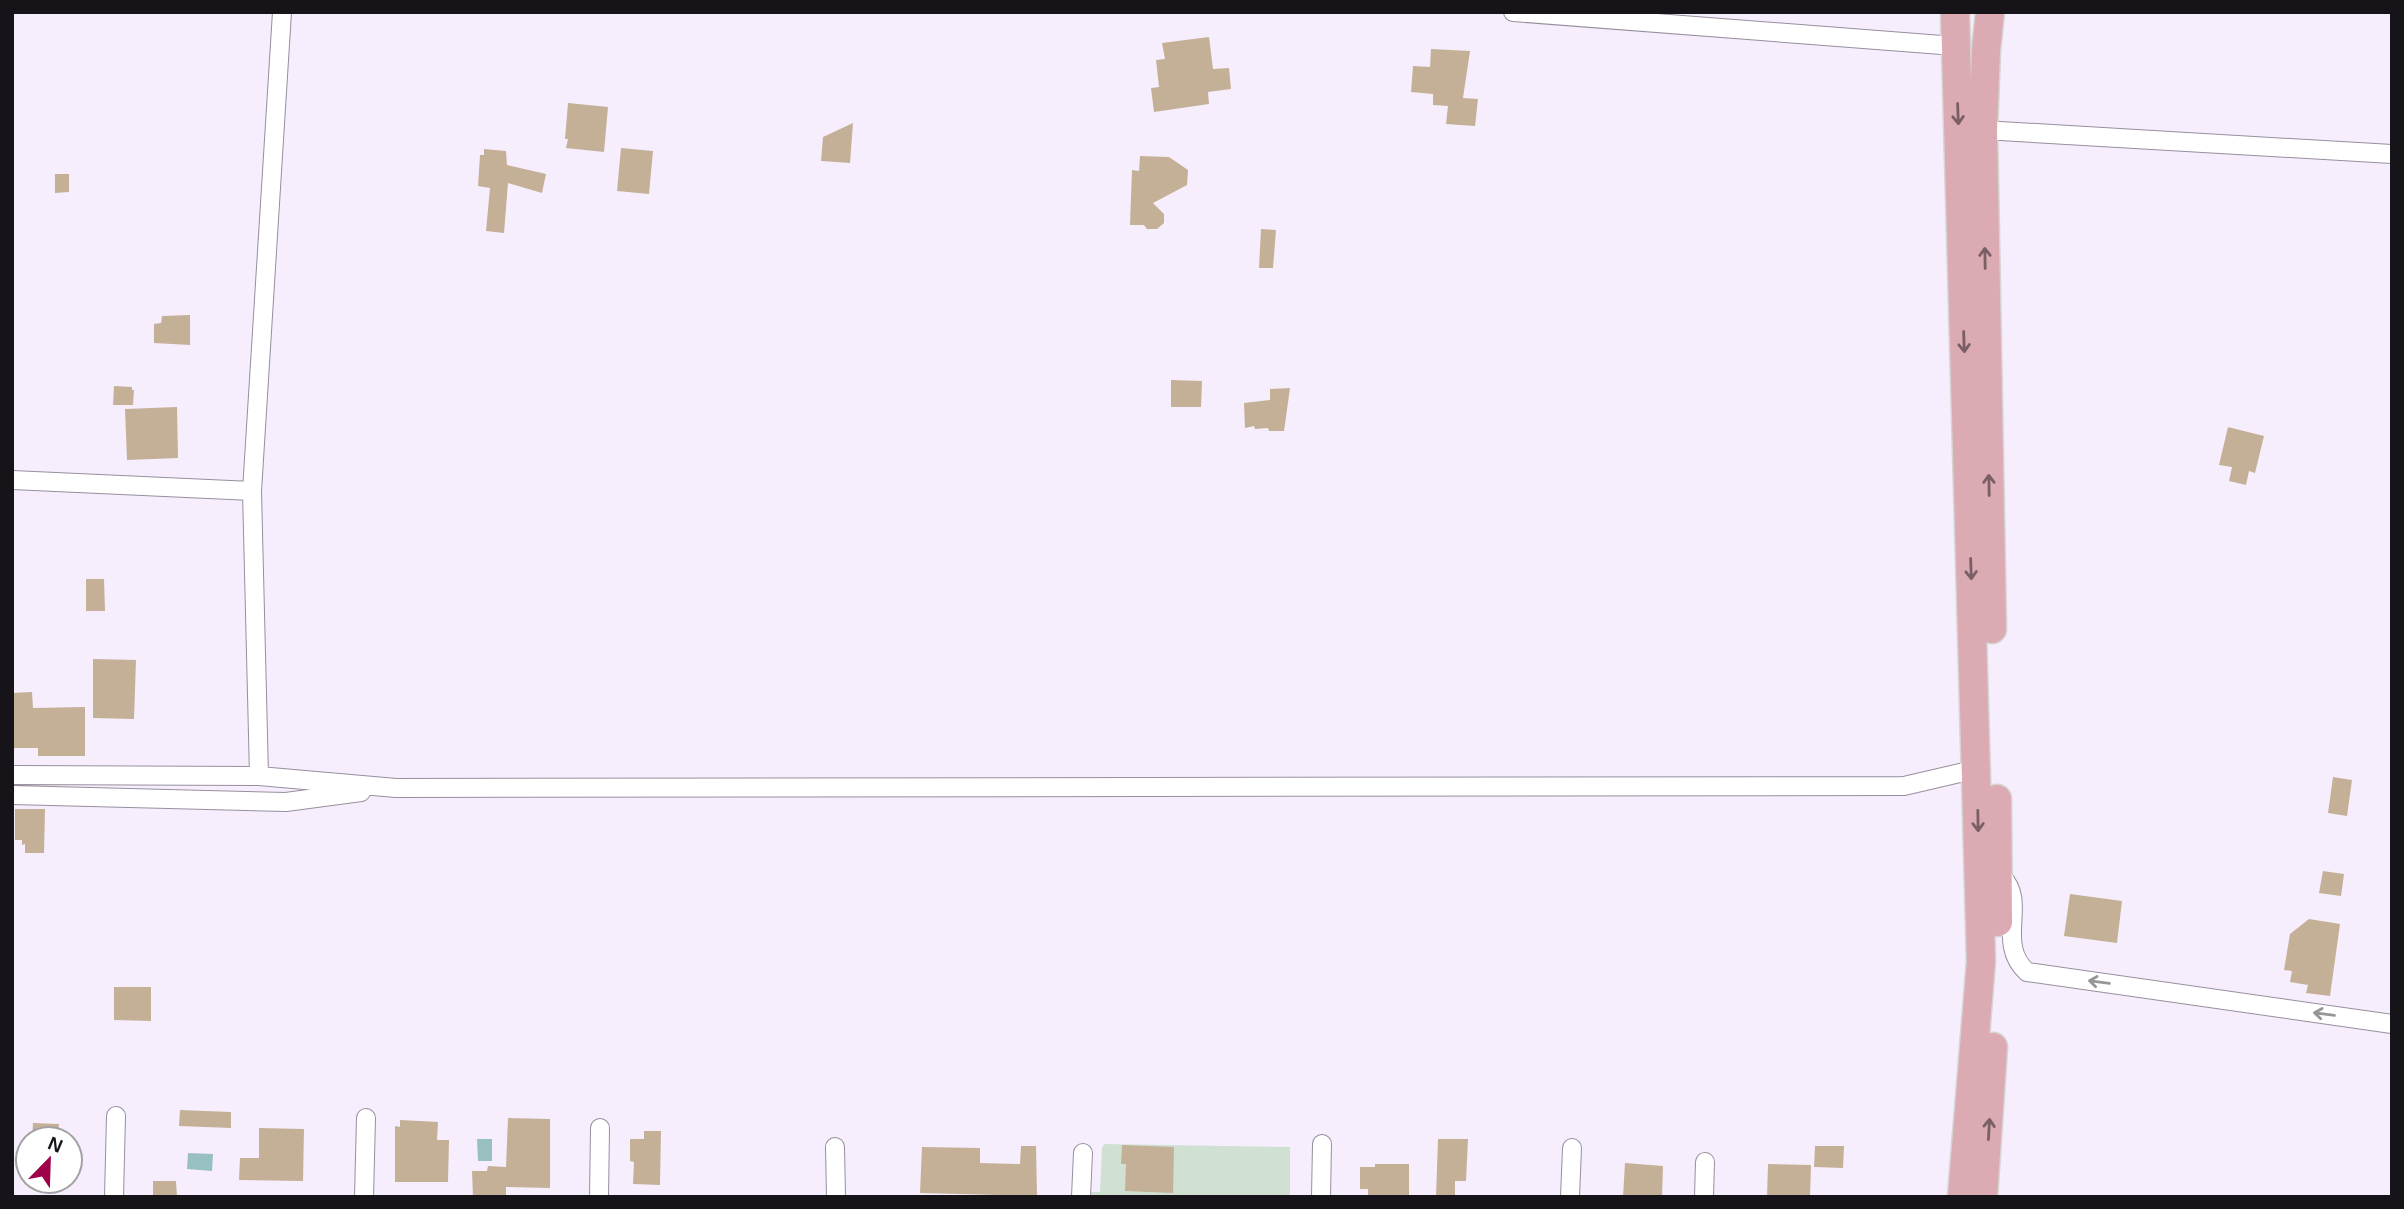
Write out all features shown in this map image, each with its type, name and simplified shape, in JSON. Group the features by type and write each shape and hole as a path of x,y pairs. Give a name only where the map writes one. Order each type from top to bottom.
{"main road":[{"path":"1955,12 1981,961 1962,1197"},
{"path":"1983,1197 1997,985 1999,873 1988,463 1983,130 1990,12"}],"street":[{"path":"259,776 252,491 282,12"},
{"path":"1514,12 1955,46"},
{"path":"1983,130 2392,154"},
{"path":"12,480 252,491"},
{"path":"12,775 259,776 396,788 1904,786 1977,769"},
{"path":"12,795 286,802 396,788"},
{"path":"1999,873 2009,884 2012,898 2012,949 2017,962 2027,972 2392,1024"},
{"path":"114,1197 116,1116"},
{"path":"365,1197 366,1118"},
{"path":"599,1197 600,1128"},
{"path":"1321,1197 1322,1144"},
{"path":"835,1147 836,1197"},
{"path":"1570,1197 1572,1148"},
{"path":"1081,1197 1083,1153"},
{"path":"1704,1197 1705,1162"}],"shaded area":[{"path":"477,1139 492,1139 492,1161 478,1161"},
{"path":"1105,1144 1290,1147 1290,1197 1085,1197 1085,1192 1100,1192 1102,1147"},
{"path":"188,1153 213,1154 212,1171 187,1169"}],"building":[{"path":"1209,37 1213,69 1229,68 1231,89 1208,92 1209,104 1154,112 1151,88 1159,87 1156,60 1165,59 1162,43"},
{"path":"1431,49 1470,51 1463,98 1478,99 1475,126 1446,124 1448,106 1433,105 1433,94 1411,92 1413,66 1430,67"},
{"path":"568,103 608,107 604,152 566,148"},
{"path":"853,123 850,163 821,161 823,137"},
{"path":"621,148 653,151 649,194 617,191"},
{"path":"484,149 506,151 507,165 546,174 542,193 508,183 504,233 486,231 490,188 478,186 480,155 484,155"},
{"path":"1140,156 1169,157 1188,170 1187,185 1153,203 1164,214 1164,223 1157,229 1130,225 1132,170 1139,171"},
{"path":"55,174 69,174 69,192 55,193"},
{"path":"1261,229 1276,230 1273,268 1259,268"},
{"path":"190,315 190,345 154,343 154,324 161,323 162,316"},
{"path":"1171,380 1202,381 1201,407 1171,407"},
{"path":"114,386 132,387 133,405 113,405"},
{"path":"1290,388 1284,431 1255,429 1254,426 1245,428 1244,403 1270,400 1270,389"},
{"path":"177,407 178,458 127,460 125,409"},
{"path":"2228,427 2264,436 2255,473 2249,471 2246,485 2229,481 2232,467 2219,465"},
{"path":"86,579 104,579 105,611 86,611"},
{"path":"93,659 136,660 134,719 93,718"},
{"path":"32,692 33,708 85,707 85,756 38,756 38,748 12,748 12,693"},
{"path":"2333,777 2352,780 2347,816 2328,813"},
{"path":"15,809 45,809 44,853 25,853 22,840 15,840"},
{"path":"2323,871 2344,874 2341,896 2319,893"},
{"path":"2070,894 2122,901 2117,943 2064,936"},
{"path":"2309,919 2340,924 2330,996 2306,993 2308,985 2290,982 2292,971 2284,970 2290,934"},
{"path":"114,987 151,987 151,1021 114,1020"},
{"path":"180,1110 231,1112 231,1128 179,1126"},
{"path":"508,1118 550,1119 550,1188 506,1187 506,1197 473,1197 472,1171 487,1171 488,1166 506,1167"},
{"path":"400,1120 438,1122 437,1140 449,1140 448,1182 395,1182 395,1126 400,1127"},
{"path":"33,1123 59,1124 59,1125"},
{"path":"259,1128 304,1129 303,1181 239,1180 240,1158 259,1158"},
{"path":"644,1131 661,1131 660,1185 633,1184 634,1162 630,1161 630,1139 644,1139"},
{"path":"1438,1139 1468,1139 1466,1181 1455,1181 1455,1197 1436,1197"},
{"path":"1122,1145 1174,1147 1173,1193 1125,1191 1126,1164 1121,1164"},
{"path":"1021,1146 1036,1146 1037,1196 920,1193 922,1147 980,1148 980,1163 1020,1164"},
{"path":"1815,1146 1844,1146 1843,1168 1814,1167"},
{"path":"1625,1163 1663,1166 1662,1197 1623,1197"},
{"path":"1375,1164 1409,1164 1409,1197 1368,1197 1368,1189 1360,1189 1360,1167 1375,1167"},
{"path":"1768,1164 1811,1165 1810,1197 1767,1197"},
{"path":"153,1181 176,1181 177,1197 153,1197"}]}
